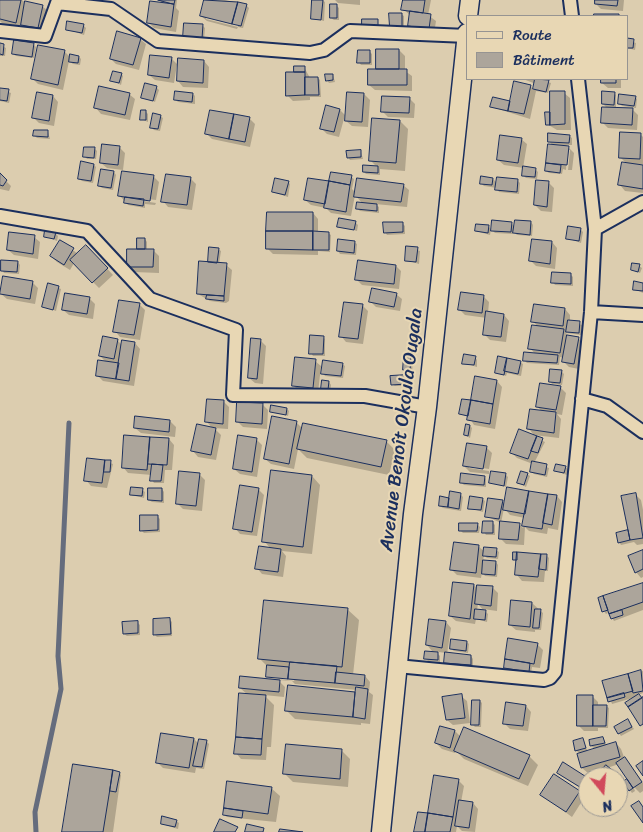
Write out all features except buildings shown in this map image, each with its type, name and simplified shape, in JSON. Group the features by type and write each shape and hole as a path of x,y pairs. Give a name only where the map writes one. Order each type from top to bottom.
{"street":[{"path":"468,15 470,0"},
{"path":"570,0 572,15"},
{"path":"0,31 45,36 56,3 111,9 158,41 310,53 324,50 350,31 466,34"},
{"name":"Avenue Benoît Okoula Ougala","path":"381,832 397,666 466,43"},
{"path":"397,666 544,680 550,678 555,672 591,312 595,229 578,80"},
{"path":"595,229 643,202"},
{"path":"0,216 87,231 150,299 236,330 233,395 366,396 427,407"},
{"path":"591,312 643,316"},
{"path":"582,399 608,406 643,432"}],"waterway":[{"path":"36,832 35,812 61,689 58,656 69,423"}]}
